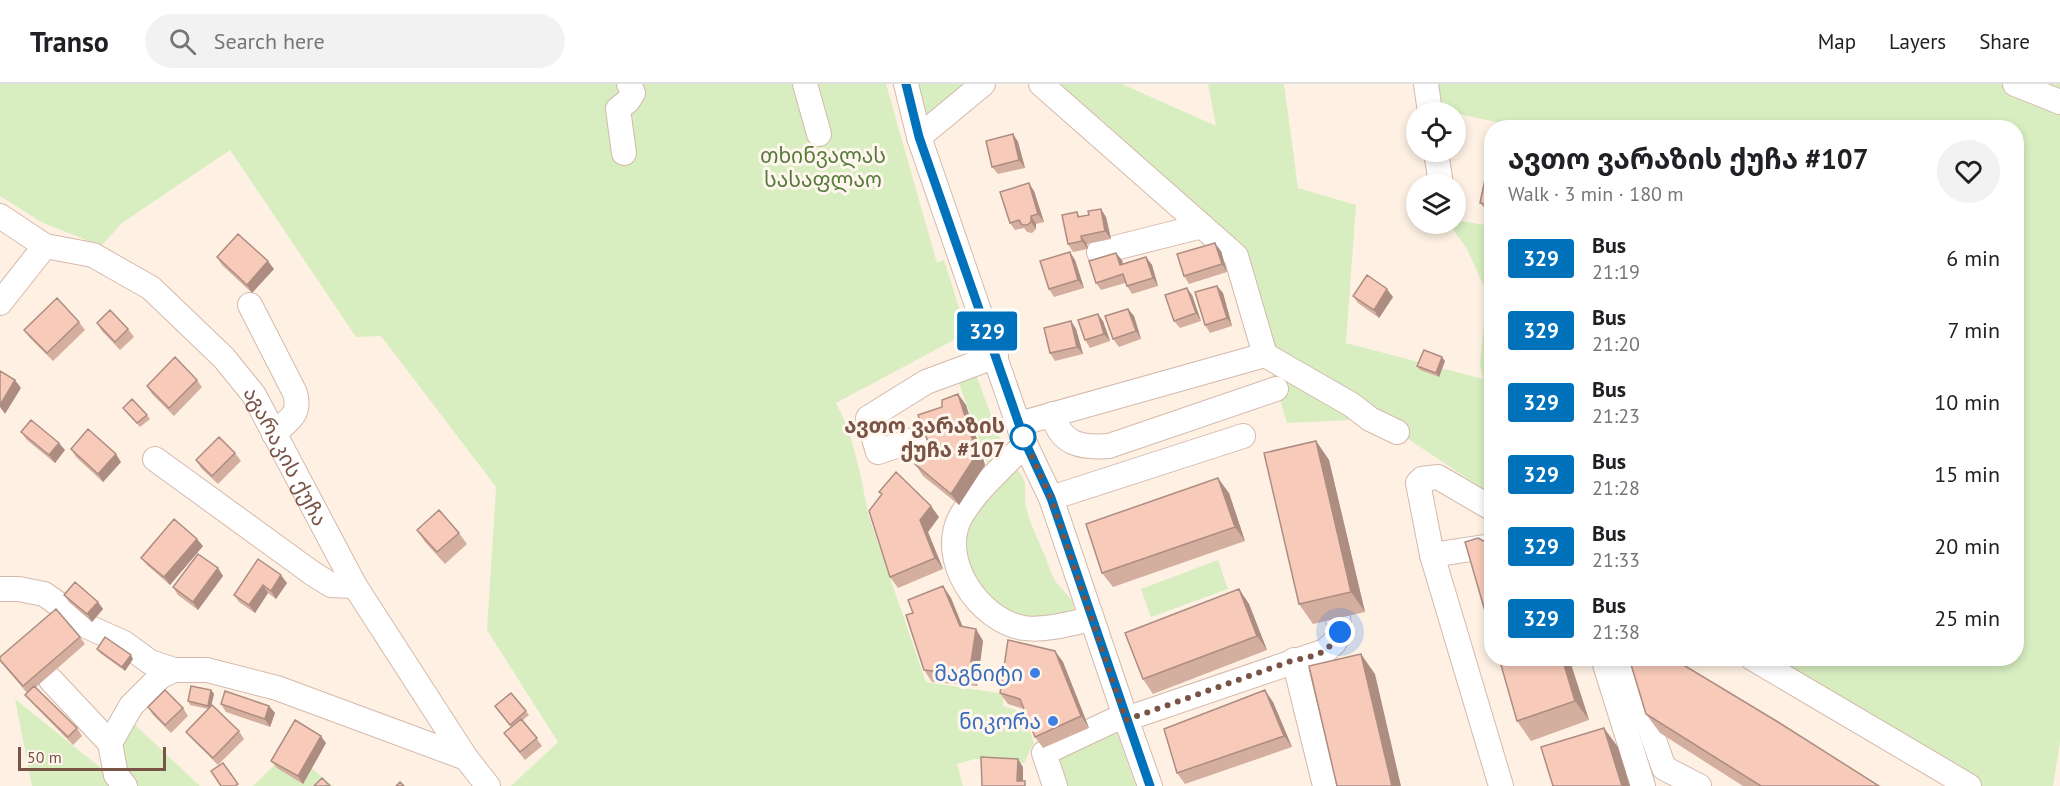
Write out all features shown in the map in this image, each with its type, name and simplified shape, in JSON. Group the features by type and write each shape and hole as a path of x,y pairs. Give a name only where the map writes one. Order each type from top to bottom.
{"street":[{"path":"624,153 618,109 633,93 629,84"},
{"path":"805,84 819,134"},
{"path":"906,84 919,137 1022,434 1051,498 1150,786"},
{"path":"919,137 983,84"},
{"path":"1041,84 1236,256 1265,355 1352,405 1370,419 1397,432"},
{"path":"1426,84 1429,102"},
{"path":"2015,84 2060,102"},
{"name":"აგარაკის ქუჩა","path":"0,216 45,246 93,255 151,288 224,358 254,395 356,586 466,758 488,786"},
{"path":"1099,252 1202,226"},
{"path":"0,303 45,246"},
{"path":"250,305 295,393 298,405 296,413 274,434"},
{"path":"1092,619 1043,628 1024,628 1001,620 978,603 965,583 957,562 954,537 961,517 1022,434 1053,414 1265,355"},
{"path":"914,440 878,452 868,418 926,382 996,356"},
{"path":"1053,414 1055,424 1071,442 1089,448 1109,446 1276,389"},
{"path":"1051,498 1243,436"},
{"path":"155,459 312,573 331,585 356,586"},
{"path":"1484,504 1438,477 1422,479 1418,483 1432,555 1501,786"},
{"path":"1432,555 1484,547"},
{"path":"0,590 19,589 44,594 84,625 124,643 150,662 174,670 207,670 277,688 466,758"},
{"path":"1055,786 1044,753 1114,720 1126,720 1294,660 1310,658 1325,651 1334,643 1340,632 1338,618"},
{"path":"1294,660 1325,786"},
{"path":"1606,666 1643,786"},
{"path":"1627,666 1664,768 1699,786"},
{"path":"1766,666 1969,786"},
{"path":"110,743 131,705 161,676 174,670"},
{"path":"51,680 110,743 116,775 125,786"}],"green space":[{"name":"თხინვალას სასაფლაო","path":"0,84 886,84 937,263 944,260 967,333 836,403 852,442 868,514 926,682 1004,694 1003,706 1024,713 1034,743 1024,763 975,759 957,764 963,786 511,786 558,742 487,630 496,487 381,336 356,337 230,150 122,223 101,246 41,222 0,196"},
{"path":"906,84 983,84 919,137"},
{"path":"1041,84 1122,84 1216,126 1208,84 1284,84 1298,188 1356,205 1346,343 1483,379 1480,364 1484,323 1484,489 1390,427 1370,419 1287,423 1236,256"},
{"path":"1426,84 2060,84 2060,742 2053,786 1963,786 1764,666 2024,666 2024,120 1487,120 1466,116 1466,102 1429,102"},
{"path":"1466,222 1484,225 1484,286 1467,249 1456,234 1466,234"},
{"path":"972,365 1009,461 1024,480 1027,511 1050,571 1073,604 1072,616 1068,621 1002,616 969,582 961,534 995,484 955,372"},
{"path":"1218,560 1228,589 1151,617 1141,589"},
{"path":"15,699 117,781 119,745 131,721 200,786 32,786"},
{"path":"1117,733 1136,786 1058,786 1047,755"},
{"path":"290,750 333,786 253,786"}],"building":[{"path":"1013,134 1019,160 992,167 986,141"},
{"path":"1029,183 1038,214 1031,216 1031,222 1027,225 1022,225 1019,220 1010,223 1000,192"},
{"path":"1484,184 1484,204 1480,203"},
{"path":"1101,209 1105,231 1081,236 1082,241 1068,244 1062,215 1077,212 1078,217 1089,215 1088,211"},
{"path":"238,234 268,261 247,285 217,257"},
{"path":"1215,243 1222,264 1184,276 1177,254"},
{"path":"1070,252 1078,280 1049,289 1040,261"},
{"path":"1116,253 1120,265 1146,257 1153,278 1127,286 1123,274 1096,283 1089,261"},
{"path":"1367,275 1387,289 1374,310 1353,296"},
{"path":"1217,286 1227,318 1205,325 1195,292"},
{"path":"1187,288 1196,313 1174,321 1165,295"},
{"path":"57,298 79,322 47,353 24,330"},
{"path":"1128,309 1136,331 1113,339 1105,316"},
{"path":"110,310 128,329 115,342 97,323"},
{"path":"1098,314 1104,334 1085,340 1078,320"},
{"path":"1071,321 1077,347 1050,353 1044,328"},
{"path":"1424,350 1442,357 1436,373 1417,366"},
{"path":"175,357 197,380 169,408 147,386"},
{"path":"0,371 15,380 0,405"},
{"path":"958,394 977,454 951,494 915,464 928,442 918,415 942,407 942,400"},
{"path":"132,399 147,415 137,423 123,408"},
{"path":"31,420 59,443 49,455 21,432"},
{"path":"88,429 116,454 98,474 71,449"},
{"path":"219,437 235,453 212,476 196,460"},
{"path":"1316,441 1351,592 1299,604 1264,453"},
{"path":"896,472 931,506 920,520 935,558 890,577 869,511 882,494 879,492"},
{"path":"1218,478 1235,527 1102,573 1086,524"},
{"path":"439,510 459,533 437,552 417,530"},
{"path":"174,519 197,539 164,577 141,558"},
{"path":"1478,538 1484,541 1484,608 1465,542"},
{"path":"198,554 218,568 193,602 173,587"},
{"path":"258,559 281,575 271,591 263,585 249,605 234,595"},
{"path":"75,582 98,602 87,614 64,595"},
{"path":"943,586 960,626 976,629 969,675 924,670 906,615 913,613 908,600"},
{"path":"1239,589 1257,636 1143,679 1125,633"},
{"path":"56,609 80,637 23,686 0,660 0,657"},
{"path":"105,637 131,655 122,667 97,649"},
{"path":"1008,640 1055,651 1081,716 1035,737 1020,699 1000,693"},
{"path":"1361,654 1392,786 1337,786 1309,666"},
{"path":"1501,666 1564,666 1575,701 1517,721"},
{"path":"1631,666 1685,666 1879,786 1761,786 1646,714"},
{"path":"34,686 77,728 68,737 25,695"},
{"path":"191,686 211,690 208,706 188,701"},
{"path":"165,690 183,708 165,725 148,707"},
{"path":"1265,690 1284,736 1177,773 1164,729"},
{"path":"225,691 269,706 265,719 221,704"},
{"path":"511,693 526,711 510,725 495,706"},
{"path":"212,705 239,731 213,758 186,732"},
{"path":"521,719 537,738 520,752 504,733"},
{"path":"295,720 321,736 298,776 271,761"},
{"path":"1604,728 1622,786 1553,786 1541,747"},
{"path":"981,757 1018,759 1017,781 1025,781 1025,786 982,786"},
{"path":"223,763 238,784 235,786 221,786 211,771"},
{"path":"322,778 330,786 314,786"}],"bus line":[{"name":"329","path":"906,84 919,137 1026,444 1051,498 1150,786"}],"place":[{"name":"ავთო ვარაზის ქუჩა #107","path":"1023,437"},
{"name":"მაგნიტი","path":"1035,673"},
{"name":"ნიკორა","path":"1053,721"}],"route":[{"path":"1023,437 1051,498 1126,720 1294,660 1310,658 1325,651 1334,643 1340,632"}]}
